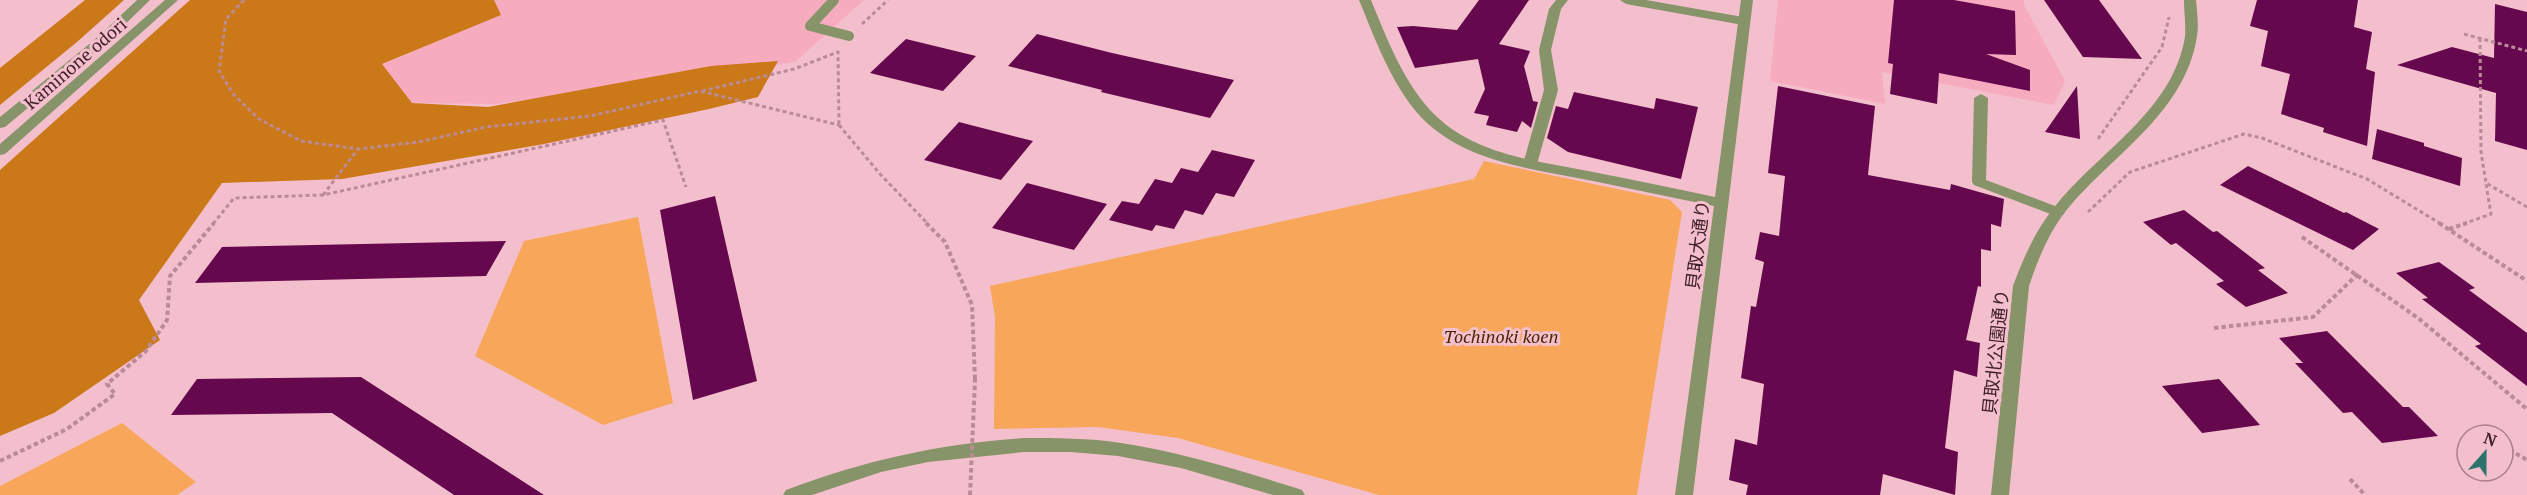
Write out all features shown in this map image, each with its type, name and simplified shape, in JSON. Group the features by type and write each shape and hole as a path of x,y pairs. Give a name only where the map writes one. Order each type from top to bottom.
{"street":[{"name":"Kaminone odori","path":"0,124 103,39 144,0"},
{"name":"Kaminone odori","path":"0,151 172,0"},
{"path":"1365,0 1376,27 1412,94 1430,119 1464,143 1530,164 1722,203"},
{"path":"1530,164 1551,90 1545,50 1555,9 1562,0"},
{"path":"1626,0 1743,21"},
{"name":"貝取大通り","path":"1684,495 1747,0"},
{"name":"貝取北公園通り","path":"2000,495 2021,286 2031,255 2058,212 2152,116 2176,85 2190,42 2192,14 2190,0"},
{"path":"1981,98 1979,182 2058,212"},
{"path":"792,495 845,475 924,455 985,447 1080,446 1164,457 1296,495"}],"lane":[{"path":"834,0 810,26 849,36"}],"path":[{"path":"244,0 226,20 219,71 234,96 259,119 301,141 359,149 418,142 486,127 590,116 794,69 838,52 839,125"},
{"path":"2094,146 2162,47 2171,9"},
{"path":"2464,34 2527,51"},
{"path":"2448,229 2491,214 2481,152 2480,38"},
{"path":"700,91 839,125 880,174 945,242 972,305 975,379 970,495"},
{"path":"0,461 68,429 115,394 107,384 146,351 167,320 170,276 234,198 322,195 663,120 686,187"},
{"path":"2088,212 2130,172 2244,134 2262,138 2367,179 2409,203 2527,281"},
{"path":"322,195 359,149"},
{"path":"2486,183 2527,207"},
{"path":"2302,237 2359,273 2483,369 2527,409"},
{"path":"2214,328 2313,316 2359,273"},
{"path":"2350,479 2365,495"}],"shaded area":[{"path":"85,0 124,0 0,105 0,68"},
{"path":"190,0 494,0 501,15 382,64 412,103 488,107 711,66 778,61 758,97 709,109 544,144 342,179 222,183 139,300 160,340 54,413 0,436 0,170"},
{"path":"494,0 864,0 795,62 496,104 412,103 381,65 500,15"},
{"path":"1778,0 2024,0 2024,5 2065,81 2054,105 1882,72 1885,104 1770,81"}],"green space":[{"name":"Tochinoki koen","path":"1484,161 1670,200 1682,212 1637,495 1379,495 1178,438 1098,427 994,429 995,317 990,286 1474,179"},
{"path":"638,217 673,403 603,425 475,356 524,241"},
{"path":"122,423 196,482 177,495 0,495 0,486"}],"building":[{"path":"1479,0 1529,0 1499,44 1530,51 1524,66 1533,101 1538,102 1531,128 1522,121 1517,132 1486,125 1489,116 1474,113 1485,89 1478,59 1415,68 1397,27 1457,30"},
{"path":"1894,0 1954,0 2015,11 2016,55 1986,54 2030,70 2030,91 1939,73 1937,104 1890,94 1893,64 1888,63"},
{"path":"2044,0 2099,0 2142,59 2083,57"},
{"path":"2257,0 2358,0 2354,27 2372,32 2366,69 2375,72 2367,146 2323,132 2324,128 2281,114 2290,74 2261,66 2268,31 2250,26"},
{"path":"2495,4 2527,12 2527,150 2495,141 2496,93 2397,65 2452,47 2494,58"},
{"path":"1037,34 1234,80 1210,118 1101,92 1102,90 1008,66"},
{"path":"906,39 976,56 943,91 870,73"},
{"path":"1778,86 1875,106 1868,175 1950,190 1951,184 2004,199 2001,227 1991,224 1991,251 1981,249 1981,287 1978,286 1966,340 1980,343 1977,377 1954,370 1945,448 1958,452 1955,495 1883,474 1880,495 1746,495 1748,485 1729,480 1735,439 1757,445 1764,384 1741,378 1751,306 1756,307 1764,262 1755,259 1760,232 1779,236 1785,176 1768,173"},
{"path":"2077,86 2080,139 2045,132"},
{"path":"1574,92 1654,109 1656,98 1698,107 1681,179 1568,152 1547,138 1556,106 1568,109"},
{"path":"959,122 1033,141 1001,180 924,160"},
{"path":"2377,129 2424,143 2424,146 2462,158 2460,186 2372,159"},
{"path":"1212,150 1255,160 1234,197 1216,193 1203,215 1185,210 1174,229 1156,225 1152,231 1109,220 1122,201 1139,204 1155,179 1172,183 1181,168 1198,172"},
{"path":"2248,166 2379,229 2353,250 2220,185"},
{"path":"1027,183 1107,204 1074,250 992,228"},
{"path":"715,196 757,381 693,400 660,210"},
{"path":"2184,210 2213,232 2217,231 2265,268 2258,270 2288,293 2246,307 2216,284 2224,281 2176,243 2171,245 2143,222"},
{"path":"506,241 486,276 195,283 222,247"},
{"path":"2439,262 2475,288 2469,290 2527,333 2527,386 2475,346 2481,344 2422,299 2428,298 2396,273"},
{"path":"2327,331 2403,407 2409,407 2438,436 2382,443 2352,412 2343,413 2295,363 2303,363 2279,338"},
{"path":"361,377 544,495 454,495 332,413 171,415 197,379"},
{"path":"2219,379 2260,425 2202,433 2162,386"}]}
